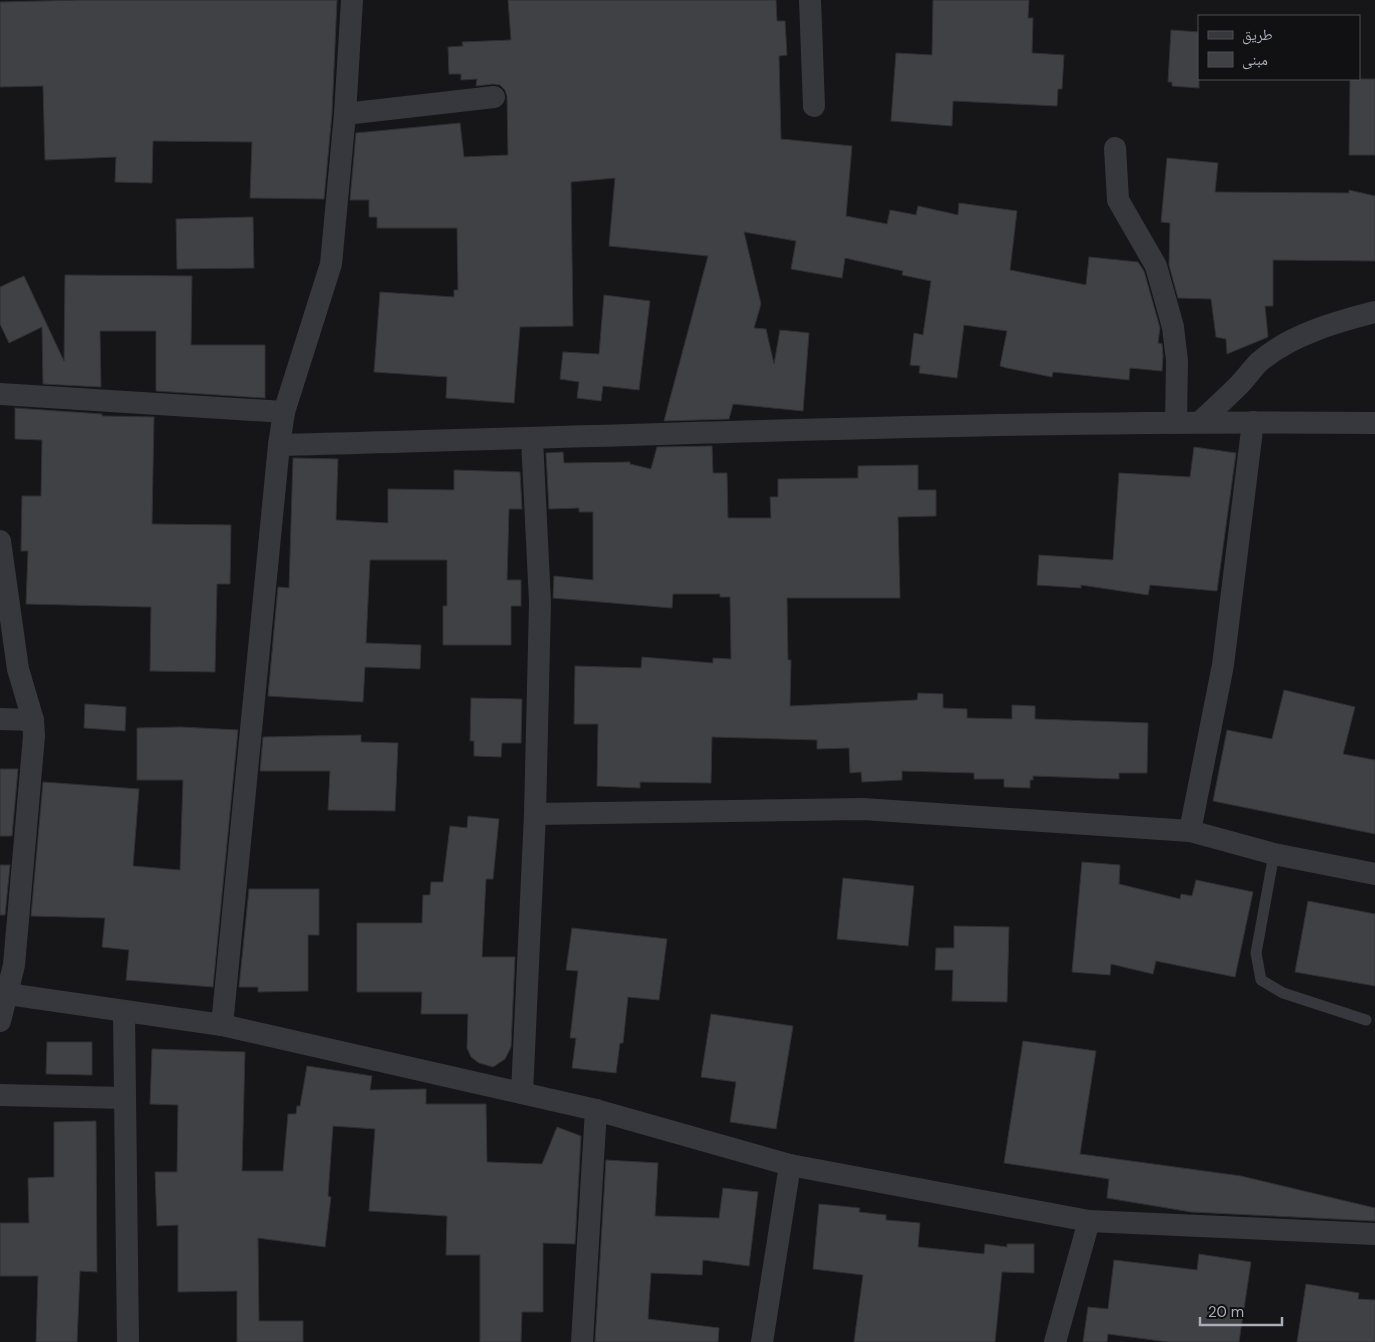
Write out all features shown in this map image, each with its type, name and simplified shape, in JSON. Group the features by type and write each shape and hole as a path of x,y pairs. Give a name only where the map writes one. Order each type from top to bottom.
{"street":[{"path":"222,1024 279,445 284,412 330,264 345,114 352,0"},
{"path":"810,0 814,106"},
{"path":"345,114 494,97"},
{"path":"1115,148 1118,200 1156,266 1173,327 1177,361 1176,423"},
{"path":"1200,422 1240,384 1258,363 1275,350 1323,328 1375,312"},
{"path":"0,394 284,412"},
{"path":"279,445 1200,422 1375,423"},
{"path":"1190,831 1223,665 1253,422"},
{"path":"522,1093 535,814 540,602 532,438"},
{"path":"0,541 18,669 33,720 34,736 14,965 3,993 0,1021"},
{"path":"0,719 33,720"},
{"path":"535,814 863,809 1190,831 1274,854 1375,874"},
{"path":"3,993 124,1012 222,1024 596,1110 790,1165 1089,1221 1375,1234"},
{"path":"124,1012 128,1342"},
{"path":"0,1095 124,1098"},
{"path":"582,1342 596,1110"},
{"path":"762,1342 790,1165"},
{"path":"1055,1342 1089,1221"}],"lane":[{"path":"1274,854 1256,953 1261,980 1283,993 1366,1020"}],"building":[{"path":"82,0 337,0 332,113 324,199 250,198 252,142 153,141 152,183 115,182 116,157 45,160 43,86 0,87 0,2"},
{"path":"508,0 776,0 777,21 785,21 787,55 779,56 781,139 852,146 846,216 887,224 890,210 916,215 918,206 958,215 959,203 1017,211 1010,270 1086,285 1089,257 1138,262 1144,271 1160,328 1158,343 1162,344 1162,371 1130,368 1129,380 1053,372 1052,377 1007,368 1000,366 1007,331 964,325 957,378 919,373 920,366 910,365 914,333 923,335 931,281 902,275 903,271 845,258 842,278 791,269 796,241 744,232 761,304 754,328 766,329 774,364 780,330 809,333 803,411 733,404 729,419 664,421 708,256 609,246 615,178 571,182 573,326 520,327 514,403 446,398 447,377 374,372 380,292 454,297 454,290 458,290 457,228 377,228 377,217 369,217 369,200 350,200 356,133 460,123 464,157 508,155 507,96 505,90 500,85 493,84 476,86 477,79 461,80 461,74 449,74 448,47 463,46 462,42 511,40"},
{"path":"933,0 1029,0 1028,18 1033,18 1032,53 1064,55 1062,89 1058,89 1057,106 953,101 952,126 891,121 896,53 932,55"},
{"path":"1171,30 1198,32 1199,88 1172,86 1172,82 1168,82"},
{"path":"1375,79 1375,155 1349,155 1350,80"},
{"path":"1167,158 1218,163 1215,192 1349,193 1349,190 1375,196 1375,261 1273,260 1273,306 1265,306 1268,337 1227,354 1226,339 1216,337 1211,299 1178,298 1169,265 1170,223 1161,222"},
{"path":"253,217 254,268 177,269 176,219"},
{"path":"65,275 192,276 191,345 265,345 265,398 156,391 156,331 100,331 101,387 43,384 42,327 9,343 0,324 0,287 24,276 64,361"},
{"path":"604,295 650,301 639,390 603,386 601,401 577,398 579,382 560,379 563,352 599,354"},
{"path":"15,408 102,414 102,416 154,417 152,524 231,525 230,584 217,584 215,672 150,671 151,607 26,604 28,551 21,551 22,496 41,496 42,440 15,439"},
{"path":"712,446 713,473 727,473 728,518 771,518 770,497 778,497 778,479 858,478 858,466 918,465 918,490 936,490 936,516 898,517 900,598 787,598 788,660 791,660 790,706 917,700 918,693 943,694 943,708 967,709 967,718 1012,719 1012,705 1035,706 1035,719 1148,723 1147,773 1119,773 1119,779 1033,776 1033,780 1030,780 1030,788 1004,787 1004,779 974,779 974,773 902,771 902,780 862,782 861,772 850,773 849,748 817,749 817,740 712,737 711,783 640,782 640,788 597,786 598,724 574,724 575,666 641,668 642,657 713,663 713,658 731,659 730,597 720,597 720,594 673,594 672,608 553,598 554,576 593,580 593,512 579,512 579,508 549,509 546,453 563,452 564,463 630,462 630,464 651,469 657,447"},
{"path":"1194,447 1236,453 1217,591 1150,585 1148,595 1081,585 1081,588 1037,585 1039,555 1113,560 1119,473 1190,477"},
{"path":"293,458 338,459 336,520 388,523 388,489 454,490 454,470 520,472 522,509 509,509 507,580 521,580 521,606 511,606 511,645 443,645 443,606 447,606 447,560 370,560 366,643 421,645 420,669 365,667 363,702 268,696 278,587 289,588"},
{"path":"1284,690 1355,707 1343,754 1375,760 1375,834 1213,801 1227,730 1272,739"},
{"path":"471,698 522,699 521,743 502,743 501,757 474,756 474,741 470,741"},
{"path":"85,704 126,707 125,731 84,728"},
{"path":"181,727 238,730 213,987 126,980 129,950 102,947 105,918 31,916 43,782 139,789 133,866 180,870 183,780 137,780 137,728"},
{"path":"361,735 361,742 398,743 395,811 328,810 330,771 260,771 263,737"},
{"path":"0,769 18,769 12,836 0,836"},
{"path":"468,816 499,819 493,879 486,879 482,957 515,957 511,1047 505,1059 493,1067 479,1063 471,1057 467,1048 468,1014 421,1014 422,992 357,992 357,923 422,923 423,895 430,895 431,882 443,882 450,826 467,828"},
{"path":"1082,862 1120,865 1119,884 1180,899 1181,894 1192,896 1196,880 1253,892 1235,977 1156,961 1153,974 1111,964 1110,975 1072,972"},
{"path":"0,865 10,865 5,915 0,915"},
{"path":"843,878 914,886 908,946 837,939"},
{"path":"249,889 319,889 319,935 308,935 308,991 258,992 258,987 239,987"},
{"path":"1308,901 1375,914 1375,986 1295,972"},
{"path":"954,926 1009,927 1007,1002 952,1001 953,970 935,970 936,948 954,948"},
{"path":"572,928 667,939 659,1000 628,997 623,1043 620,1043 616,1073 572,1068 576,1038 570,1038 578,971 566,970"},
{"path":"711,1014 793,1026 776,1129 730,1122 736,1082 701,1077"},
{"path":"1023,1041 1096,1051 1080,1154 1241,1176 1375,1208 1375,1221 1191,1212 1107,1198 1109,1179 1004,1163"},
{"path":"47,1042 92,1042 92,1075 46,1074"},
{"path":"152,1049 245,1052 242,1171 283,1171 288,1114 296,1114 297,1106 300,1106 307,1066 372,1076 370,1090 426,1089 426,1104 486,1104 487,1162 542,1164 557,1127 581,1136 575,1244 543,1243 543,1312 522,1312 521,1342 480,1342 480,1255 446,1255 447,1216 369,1211 375,1129 333,1126 328,1196 331,1197 325,1247 258,1238 259,1321 303,1321 303,1342 237,1342 237,1291 178,1292 178,1225 157,1226 155,1172 177,1172 178,1105 150,1104"},
{"path":"96,1121 97,1272 80,1271 77,1342 36,1342 38,1276 0,1276 0,1223 29,1223 28,1178 54,1177 54,1122"},
{"path":"606,1160 658,1163 655,1216 719,1218 723,1188 758,1192 749,1266 703,1260 702,1275 651,1273 648,1319 719,1328 718,1342 595,1342"},
{"path":"819,1204 860,1208 859,1212 886,1215 886,1220 920,1223 918,1247 984,1254 985,1244 1007,1247 1007,1244 1034,1244 1034,1273 1002,1272 995,1342 854,1342 863,1275 813,1269"},
{"path":"1199,1254 1251,1262 1239,1342 1168,1342 1108,1334 1107,1342 1083,1342 1088,1307 1108,1309 1114,1260 1197,1270"},
{"path":"1306,1284 1359,1293 1358,1299 1375,1300 1375,1342 1297,1342"}]}
